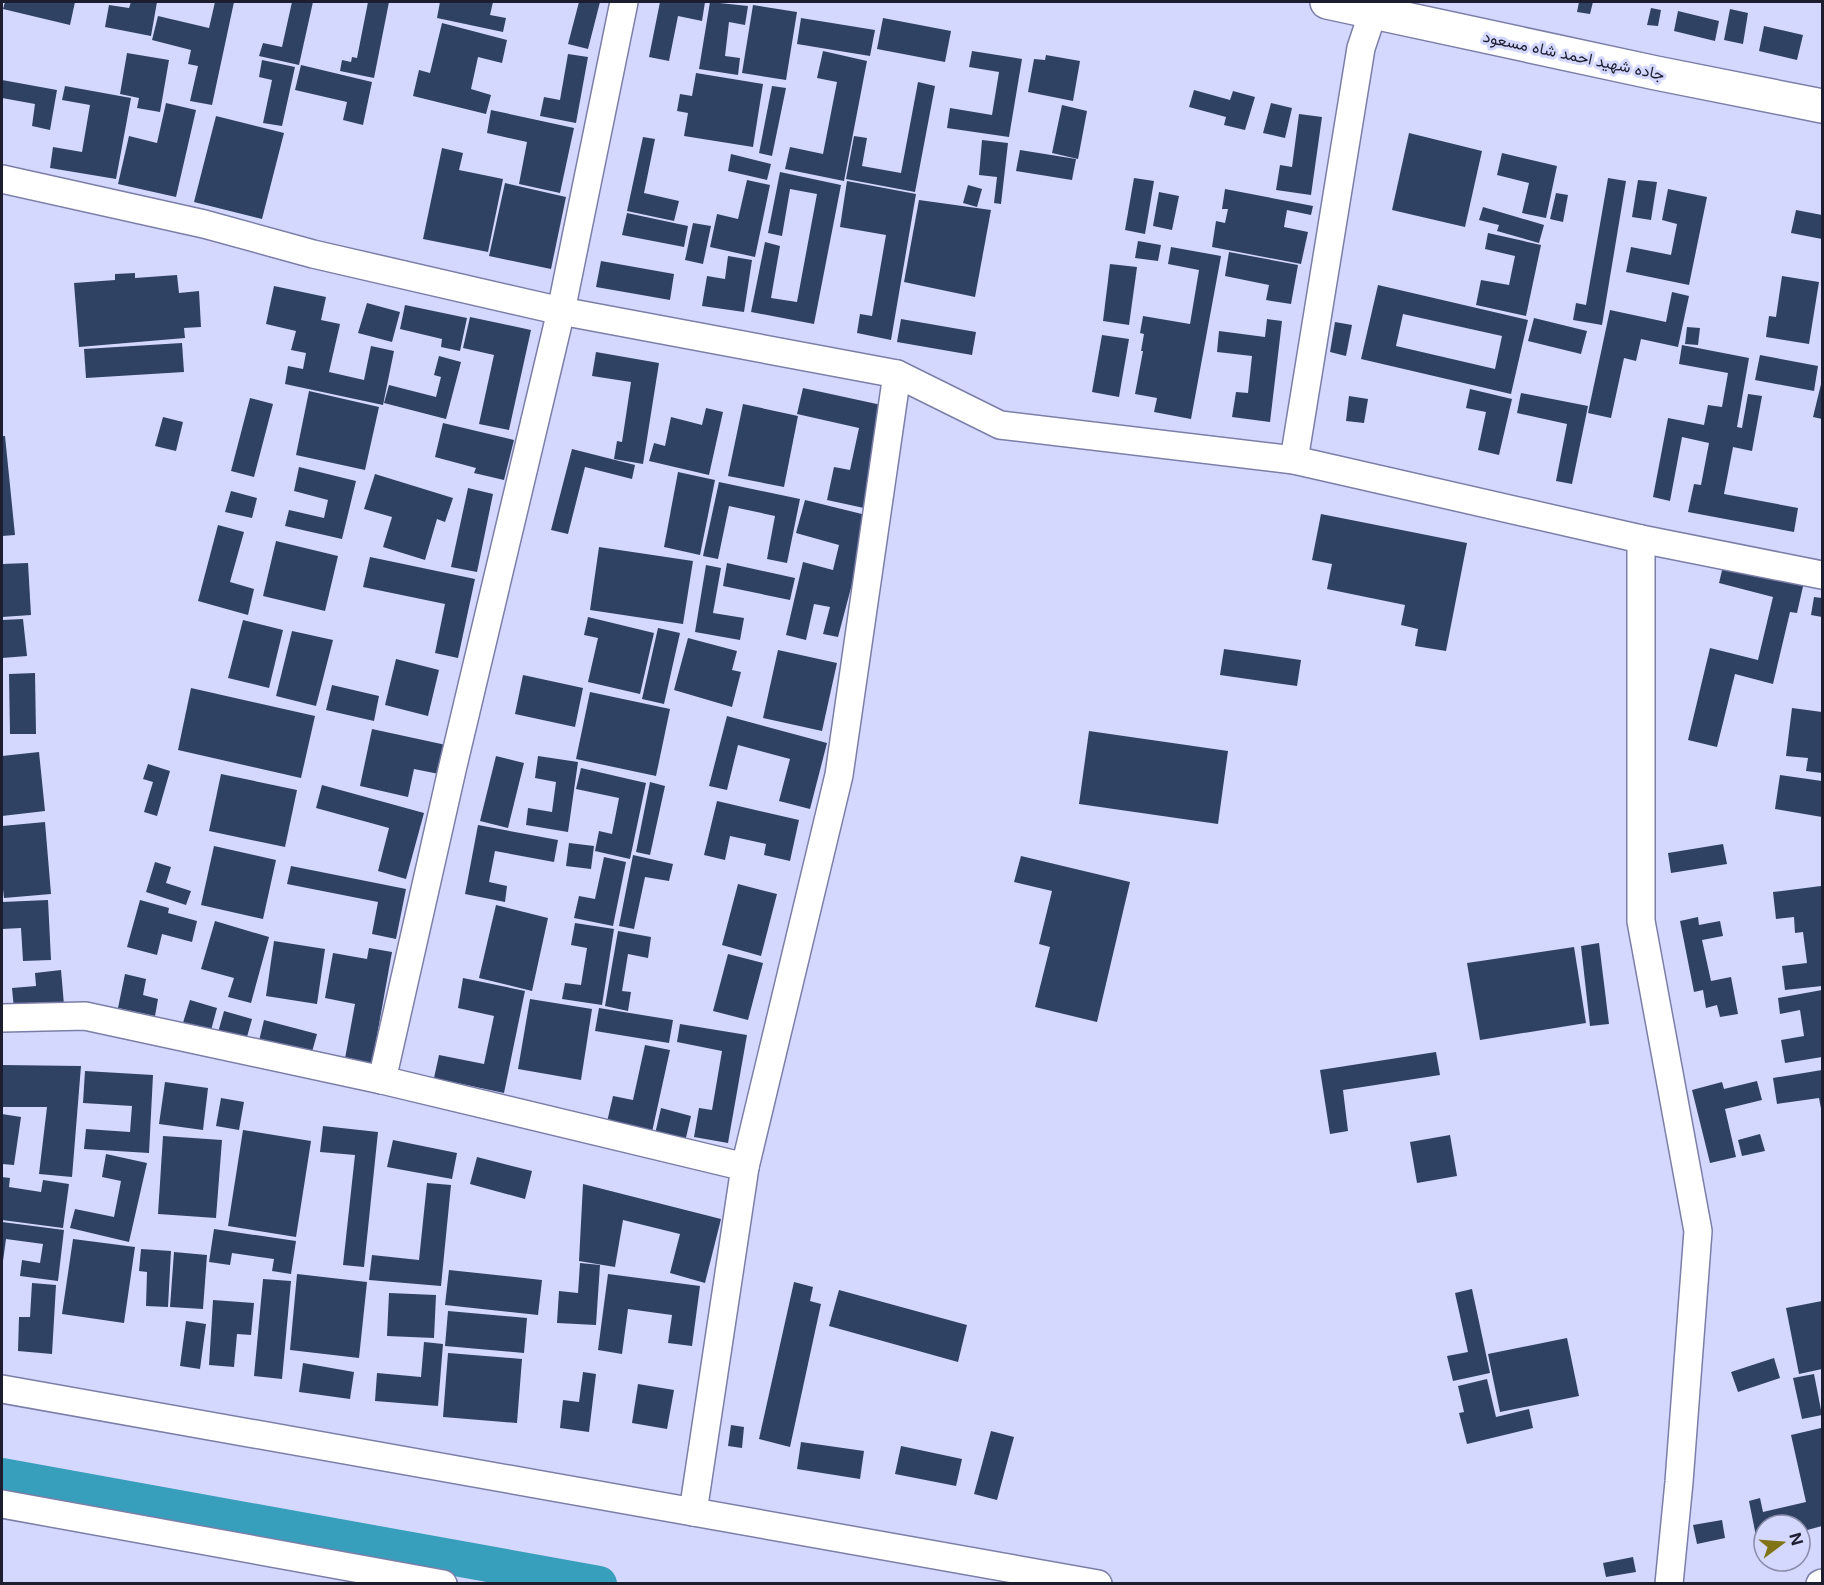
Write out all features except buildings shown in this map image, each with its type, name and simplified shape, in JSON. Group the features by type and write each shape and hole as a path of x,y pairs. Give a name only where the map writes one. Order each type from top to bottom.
{"main road":[{"name":"جاده شهيد احمد شاه مسعود","path":"1327,2 1374,7 1656,74 1822,106"}],"street":[{"path":"382,1080 452,770 561,311 624,2"},
{"path":"1294,460 1361,48 1374,7"},
{"path":"2,179 204,224 313,254 561,311 897,374 1000,425 1294,460 1641,539 1822,575"},
{"path":"693,1512 745,1167 839,775 897,374"},
{"path":"1641,539 1641,921 1698,1231 1670,1584"},
{"path":"2,1018 85,1016 382,1080 745,1167"},
{"path":"2,1389 1098,1584"},
{"path":"2,1504 443,1584"}],"waterway":[{"path":"2,1476 599,1584"}]}
